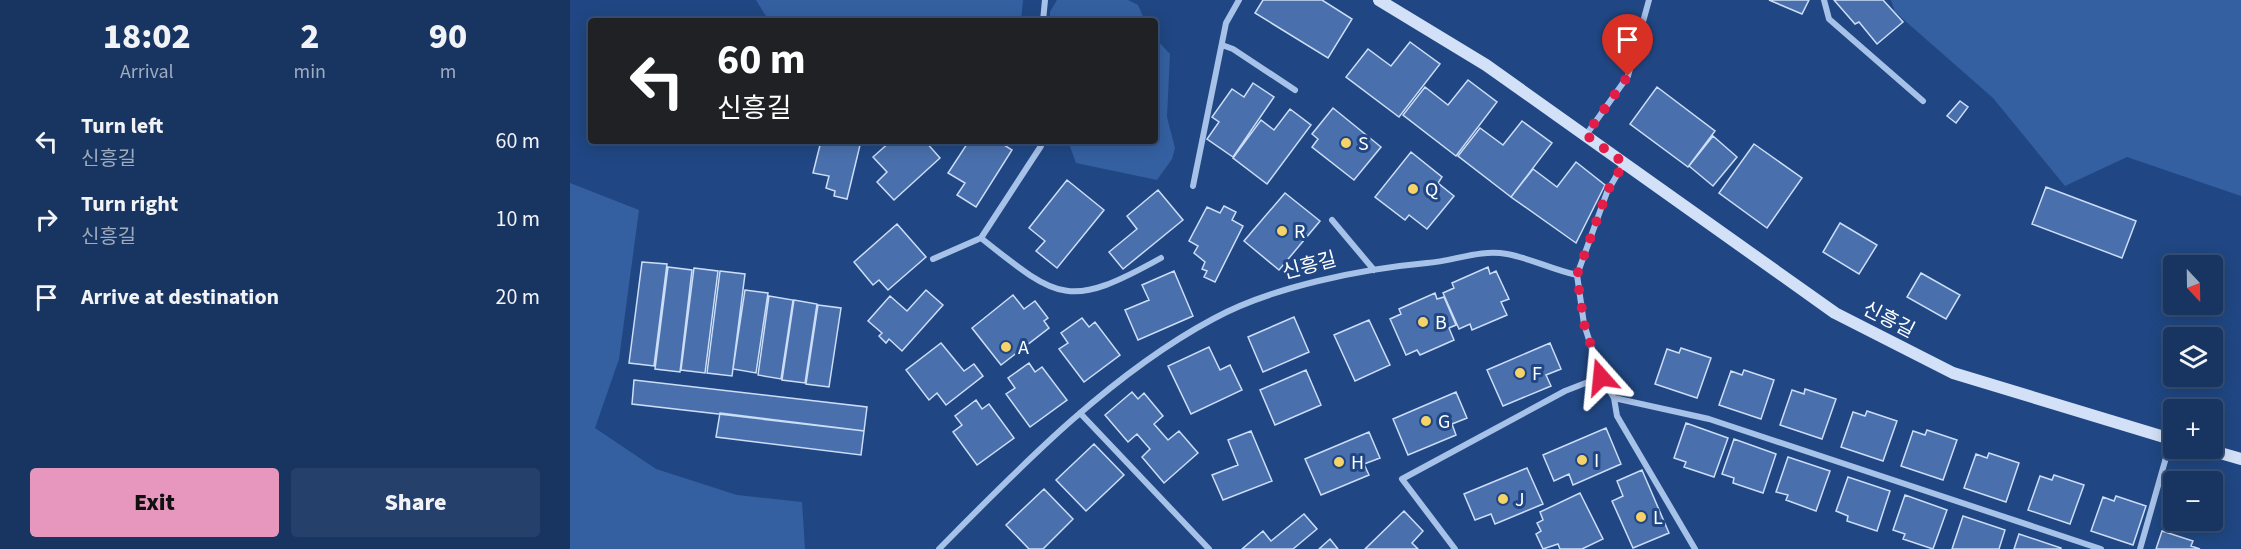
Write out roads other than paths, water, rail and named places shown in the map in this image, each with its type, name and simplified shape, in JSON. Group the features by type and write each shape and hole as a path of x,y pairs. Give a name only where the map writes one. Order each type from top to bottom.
{"street":[{"path":"1043,18 1045,0"},
{"path":"1193,186 1204,121 1226,23 1239,0"},
{"name":"신흥길","path":"1379,0 1486,65 1835,313 1953,373 2163,437"},
{"path":"1586,135 1628,76 1649,0"},
{"path":"1824,0 1829,19 1923,101"},
{"path":"1222,45 1233,49 1295,90"},
{"path":"933,259 981,238 1041,144"},
{"path":"1624,163 1607,192 1577,275 1584,324 1601,377 1614,398 1617,416 1695,549"},
{"path":"1332,220 1374,270"},
{"path":"981,238 1029,277 1061,292 1080,293 1123,279 1161,258"},
{"name":"신흥길","path":"939,549 1080,413 1152,358 1213,318 1308,284 1374,270 1443,262 1473,252 1508,254 1577,275"},
{"path":"1455,549 1402,479 1565,391 1601,377"},
{"path":"1614,398 1709,420 2101,549"},
{"path":"1080,413 1209,549"},
{"path":"2223,454 2241,459"},
{"name":"신흥길","path":"2140,549 2166,459"}],"place":[{"name":"S","path":"1346,143"},
{"name":"Q","path":"1413,189"},
{"name":"R","path":"1282,231"},
{"name":"B","path":"1423,322"},
{"name":"A","path":"1006,347"},
{"name":"F","path":"1520,373"},
{"name":"G","path":"1426,421"},
{"name":"I","path":"1582,460"},
{"name":"H","path":"1339,462"},
{"name":"J","path":"1503,499"},
{"name":"L","path":"1641,517"}]}
